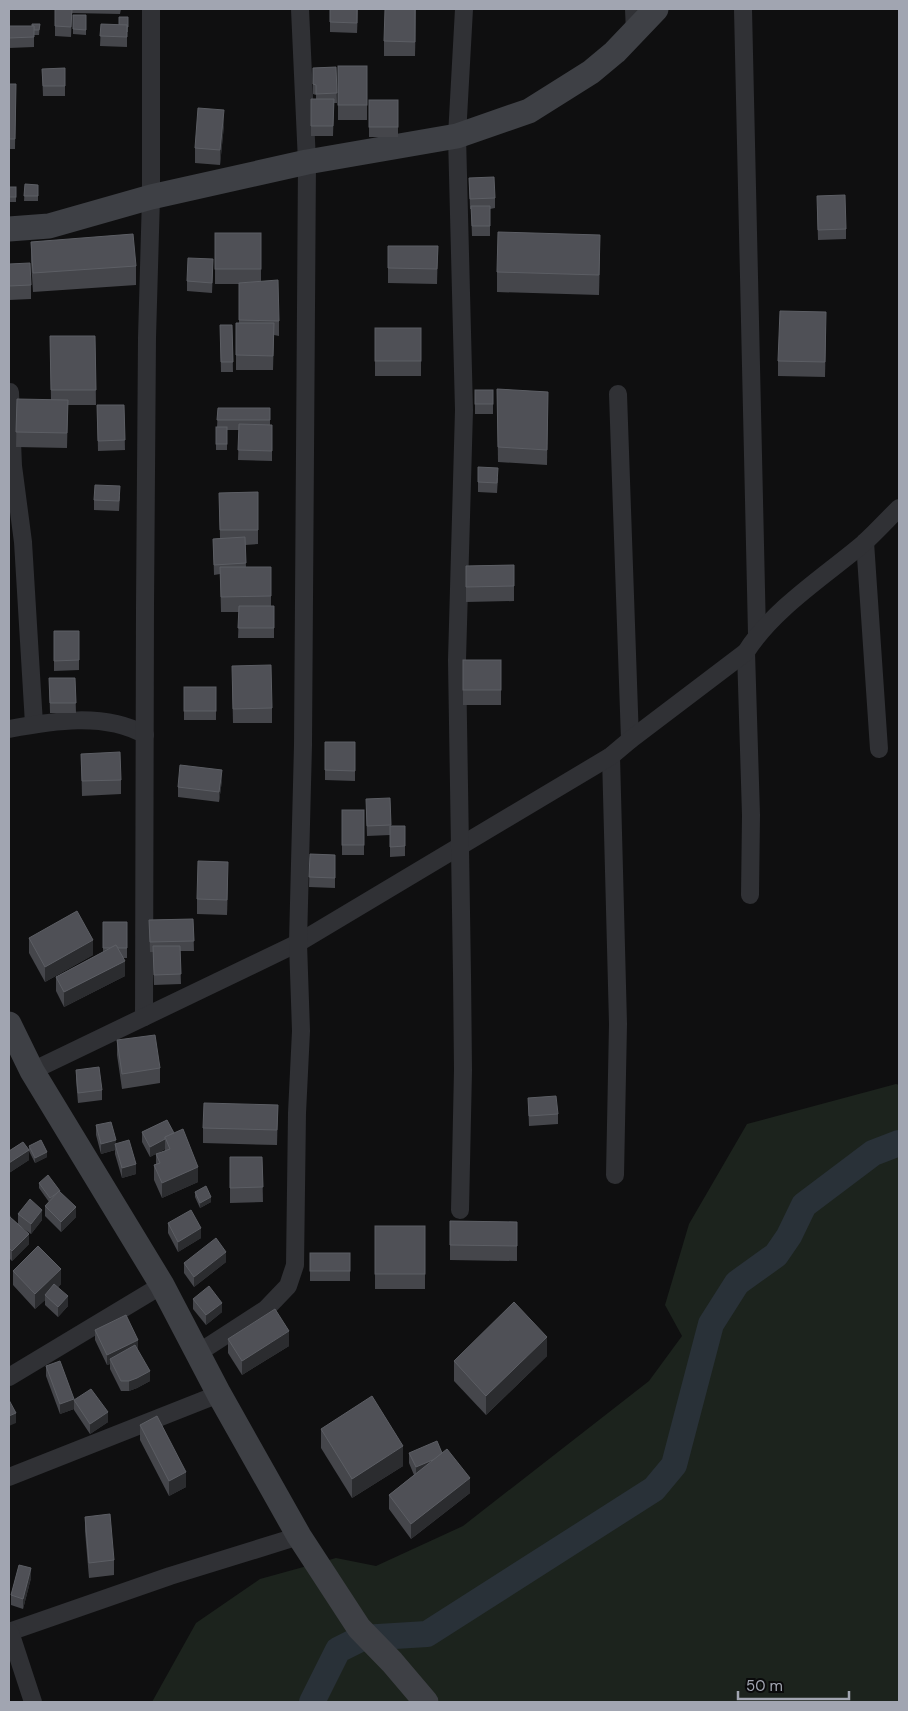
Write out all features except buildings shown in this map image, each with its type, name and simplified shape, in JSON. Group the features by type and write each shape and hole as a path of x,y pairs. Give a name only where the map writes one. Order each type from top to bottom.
{"main road":[{"path":"9,229 49,226 151,197 307,162 457,136 530,111 591,72 635,33 656,9"},
{"path":"9,1024 32,1071 162,1285 219,1394 299,1536 359,1628 392,1662 426,1702"}],"street":[{"path":"144,1017 147,338 151,197 151,9"},
{"path":"198,1353 266,1309 288,1286 295,1265 297,1112 301,1031 298,943 303,745 307,162 300,9"},
{"path":"460,1210 463,1070 456,660 464,410 457,136 464,9"},
{"path":"634,9 635,33"},
{"path":"743,9 757,634"},
{"path":"10,392 13,466 23,542 34,724"},
{"path":"618,394 630,740"},
{"path":"32,1071 298,943 460,848 611,756 746,652 757,634 803,592 865,542 899,508"},
{"path":"865,542 879,749"},
{"path":"746,652 751,815 750,895"},
{"path":"9,729 34,724 88,720 134,728 145,734"},
{"path":"611,756 618,1024 615,1175"},
{"path":"9,1377 162,1285"},
{"path":"9,1477 219,1394"},
{"path":"33,1702 9,1632 170,1576 299,1536"}],"shaded area":[{"path":"896,1084 899,1085 899,1702 152,1702 196,1623 260,1579 336,1558 376,1566 463,1526 649,1381 682,1336 665,1305 689,1224 747,1124"}],"waterway":[{"path":"312,1702 338,1650 362,1638 427,1634 654,1489 674,1465 711,1324 737,1283 776,1255 789,1236 804,1205 873,1153 899,1143"}]}
